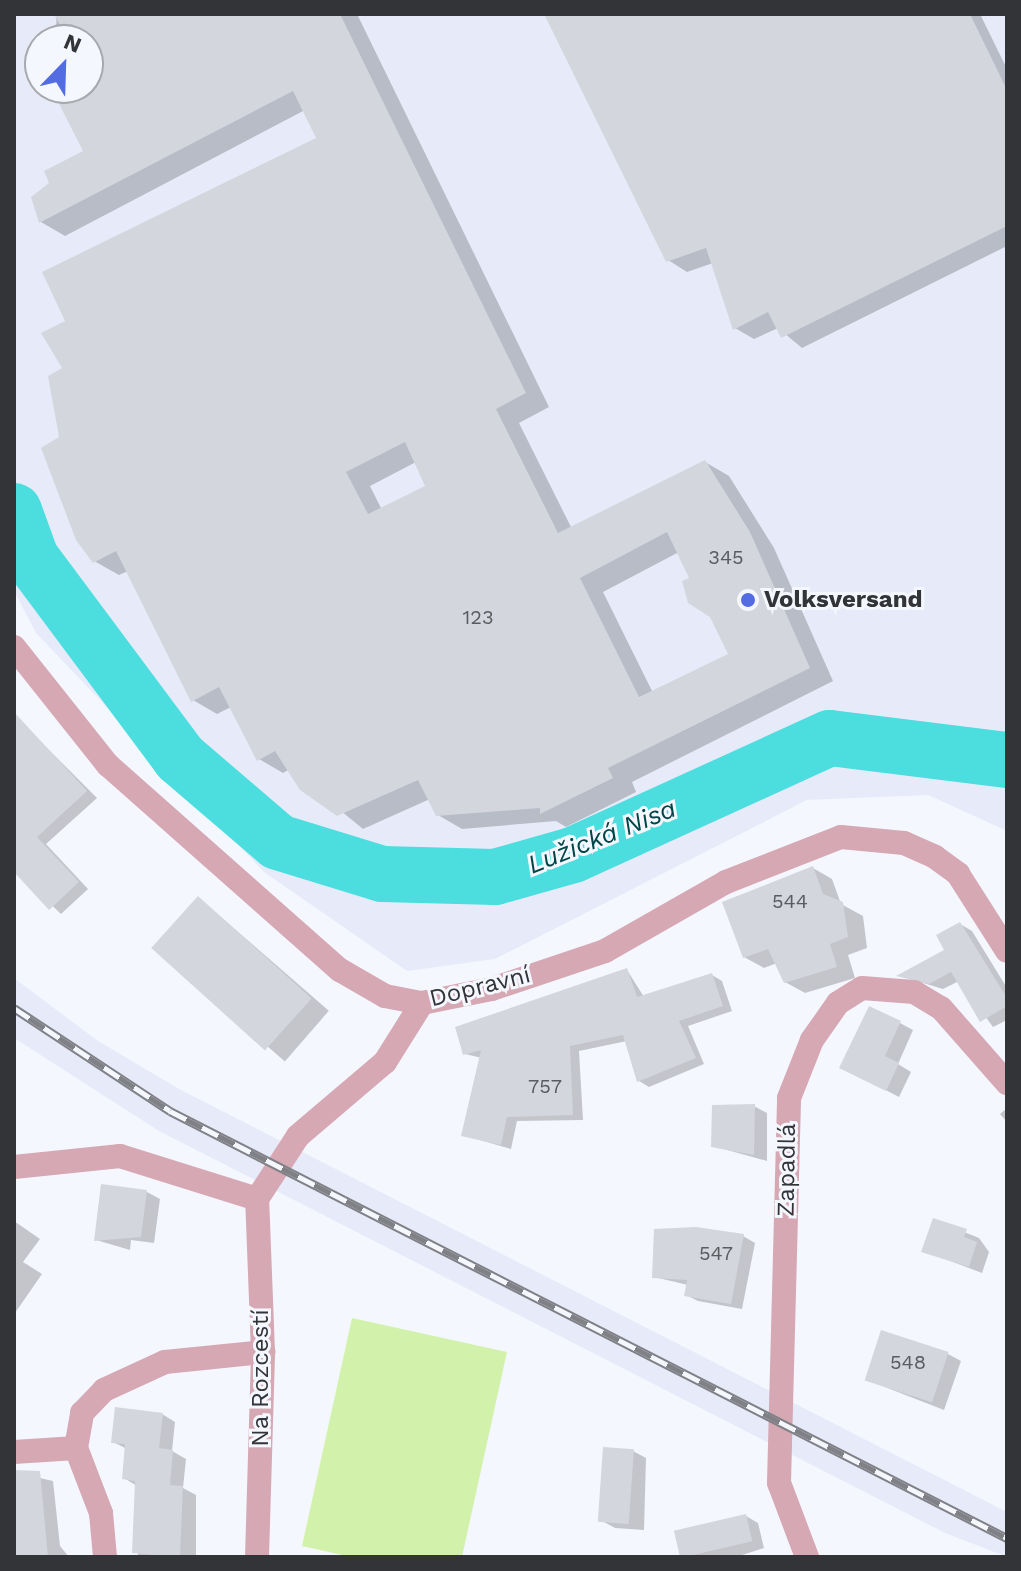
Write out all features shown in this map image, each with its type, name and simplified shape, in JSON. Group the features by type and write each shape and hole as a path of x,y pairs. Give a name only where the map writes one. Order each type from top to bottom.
{"street":[{"name":"Dopravní","path":"14,647 108,765 340,970 385,996 422,1003 492,989 605,951 726,882 841,837 904,843 935,857 958,874 1007,951"},
{"name":"Zapadlá","path":"807,1557 779,1483 779,1458 789,1098 812,1040 838,1003 877,986 914,992 941,1008 1007,1083"},
{"path":"14,1167 120,1156 257,1199 298,1136 385,1062 422,1003"},
{"name":"Na Rozcestí","path":"257,1199 263,1352 257,1557"},
{"path":"105,1557 101,1513 76,1448 82,1413 104,1390 165,1362 263,1352"},
{"path":"14,1452 76,1448"}],"shaded area":[{"path":"14,14 1007,14 1007,831 928,795 807,800 495,959 407,971 264,872 36,633 14,591"},
{"path":"14,978 98,1041 181,1090 1007,1512 1007,1557 945,1533 159,1131 14,1038"}],"green space":[{"path":"352,1318 507,1352 462,1557 351,1557 302,1546"}],"building":[{"path":"54,14 340,14 526,393 496,409 558,533 705,460 750,532 810,668 608,768 613,778 540,814 540,808 436,816 418,780 337,816 300,790 275,751 257,761 219,687 191,702 116,551 93,563 76,540 41,448 59,437 48,376 62,368 41,333 65,321 42,272 316,138 293,91 39,223 31,197 49,183 44,171 83,151 59,104 104,104 104,24 59,24","holes":["405,442 425,486 368,514 346,472","667,532 689,578 682,581 688,603 710,617 728,654 639,697 580,578"]},
{"path":"544,14 970,14 1007,90 1007,226 781,338 768,312 733,330 706,248 666,262"},
{"path":"14,712 87,791 37,837 79,882 49,910 14,872"},
{"path":"813,866 823,894 843,902 848,937 830,944 837,967 784,983 768,949 743,958 722,902"},
{"path":"198,896 312,998 265,1050 151,948"},
{"path":"960,922 1007,998 1007,1006 980,1022 951,972 929,984 896,976 944,950 936,935"},
{"path":"627,968 637,997 712,973 723,1006 679,1021 696,1058 637,1082 623,1035 570,1046 573,1115 507,1117 501,1145 461,1136 481,1050 463,1055 455,1027"},
{"path":"869,1006 901,1021 885,1056 899,1063 886,1091 839,1068"},
{"path":"755,1104 754,1155 711,1147 712,1105"},
{"path":"101,1184 147,1190 141,1237 94,1241"},
{"path":"933,1218 967,1229 964,1237 977,1242 969,1267 921,1252"},
{"path":"696,1227 744,1234 731,1304 684,1296 687,1280 652,1278 654,1229"},
{"path":"881,1330 949,1352 932,1402 865,1380"},
{"path":"115,1407 163,1413 159,1448 173,1450 170,1485 183,1486 180,1557 132,1553 135,1481 122,1479 125,1444 111,1443"},
{"path":"603,1447 634,1449 629,1524 598,1522"},
{"path":"14,1470 40,1471 48,1557 14,1557"},
{"path":"746,1514 752,1541 680,1557 674,1531"}],"waterway":[{"name":"Lužická Nisa","path":"14,511 31,558 180,758 278,842 382,874 495,877 573,855 830,738 1007,760"}],"railway":[{"path":"14,1008 170,1111 1007,1538"}],"place":[{"name":"Volksversand","path":"748,600"}]}
